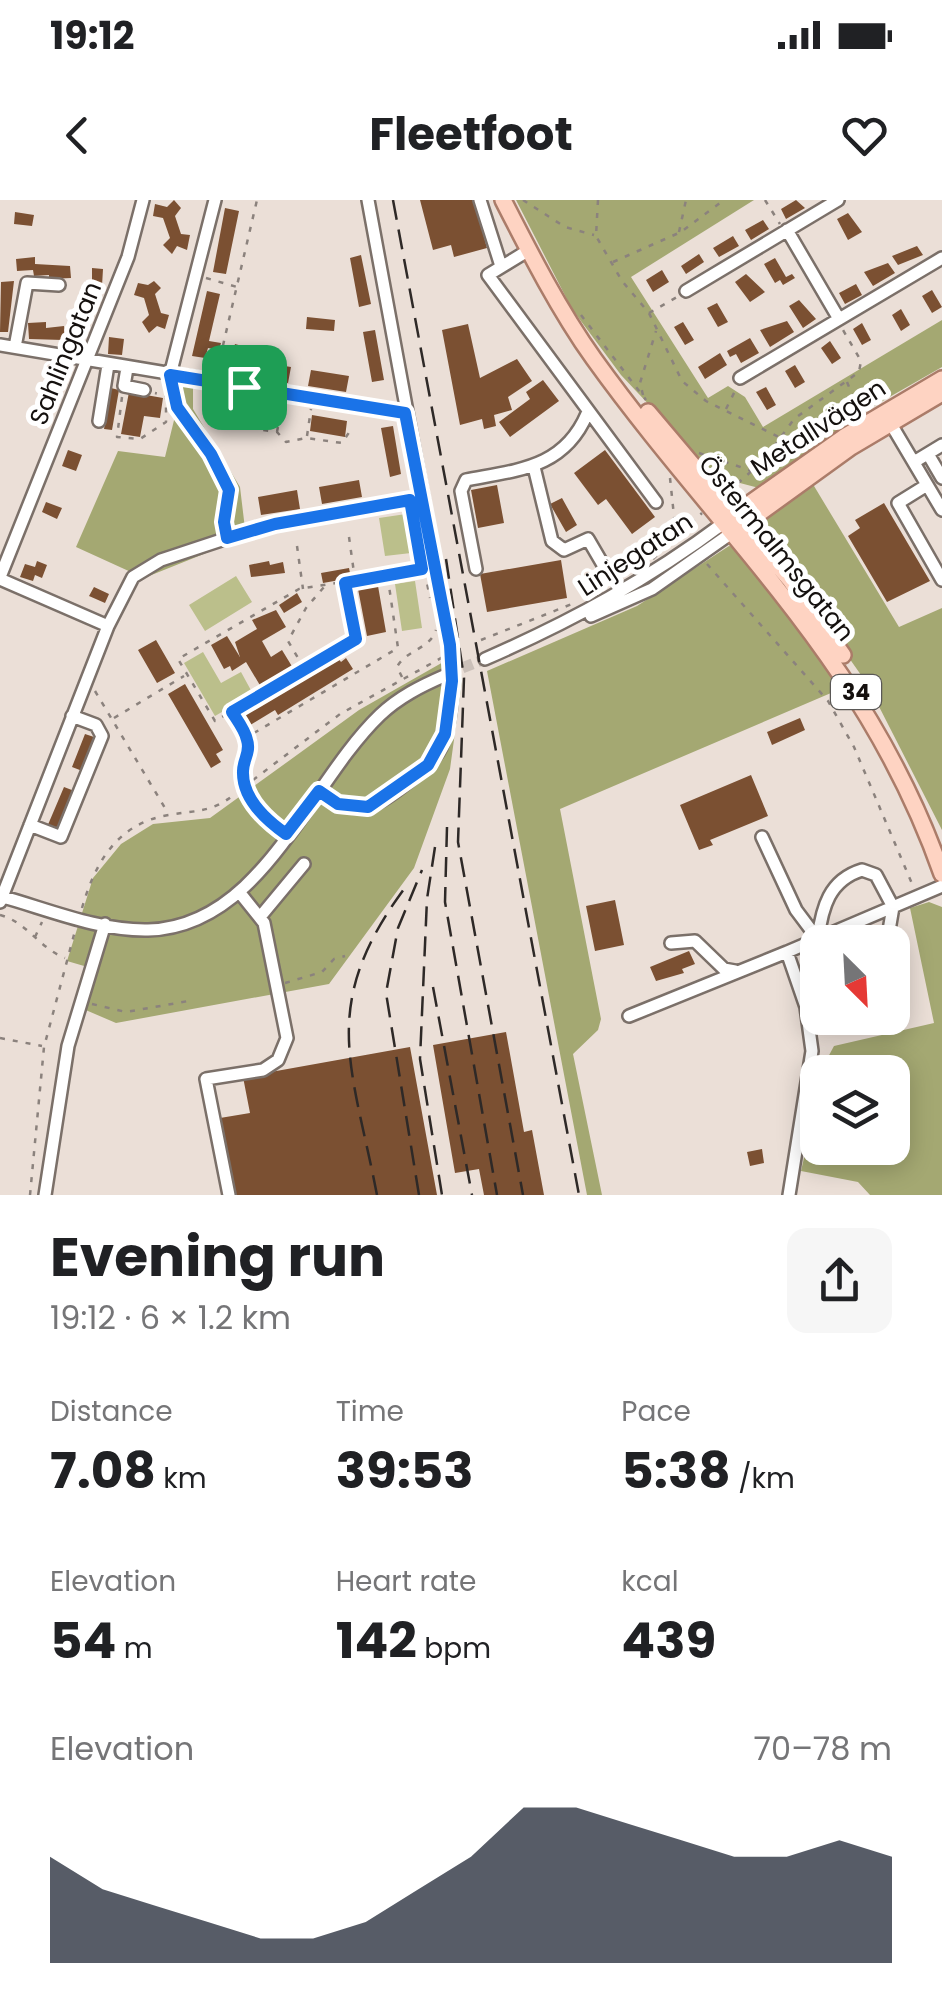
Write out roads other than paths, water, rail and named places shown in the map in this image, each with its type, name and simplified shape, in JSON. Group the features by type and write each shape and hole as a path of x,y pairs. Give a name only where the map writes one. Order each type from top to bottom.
{"main road":[{"name":"Östermalmsgatan","path":"503,200 529,250 574,315 595,360 812,610 848,663 942,844"},
{"name":"Metallvägen","path":"734,523 942,379"},
{"name":"Metallvägen","path":"882,418 942,393"},
{"name":"Östermalmsgatan","path":"734,523 856,692 900,772 942,874"}],"street":[{"name":"Sahlingatan","path":"0,578 128,257 142,200"},
{"path":"170,375 215,200"},
{"path":"319,791 344,806 378,804 428,765 442,742 452,681 450,645 416,498 368,200"},
{"path":"480,200 501,266"},
{"path":"686,290 838,200"},
{"path":"787,230 838,320"},
{"path":"529,250 488,274 587,414 656,502"},
{"path":"740,378 942,258"},
{"path":"15,347 27,283 59,285"},
{"path":"0,344 405,413"},
{"path":"99,420 108,365"},
{"path":"127,368 124,386 144,390"},
{"path":"476,569 460,491 466,480 534,467 576,441 587,414"},
{"path":"882,418 942,510"},
{"path":"914,462 942,446"},
{"path":"928,454 942,478"},
{"path":"534,467 552,541 564,550 588,539 609,574"},
{"path":"928,485 898,503 942,580"},
{"path":"416,498 275,524 138,572 128,582 108,626 1,898 136,930 174,926 204,916 240,893 379,716 417,688 444,676"},
{"name":"Linjegatan","path":"485,659 568,623 734,523"},
{"path":"0,578 108,626"},
{"path":"30,825 61,837 102,736 96,726 72,716"},
{"path":"247,738 248,759 242,772 246,785 261,813 286,834"},
{"path":"762,837 796,910 808,925"},
{"path":"260,916 304,864"},
{"path":"820,925 822,906 853,872 862,870 876,875 893,907 890,925"},
{"path":"853,925 942,886"},
{"path":"229,1195 206,1079 263,1070 278,1060 287,1038 260,916 240,893"},
{"path":"45,1195 60,1082 105,924"},
{"path":"671,943 695,942 724,969 735,972"},
{"path":"630,1016 800,947"},
{"path":"787,952 806,1007 812,1052 789,1195"}],"tunnel":[{"path":"447,674 485,659"}],"railway":[{"path":"393,200 579,1195"},
{"path":"446,559 464,678 458,842 523,1195"},
{"path":"447,827 445,902 497,1195"},
{"path":"435,847 427,899 420,1059 442,1195"},
{"path":"419,1195 386,993 398,928 422,870"},
{"path":"377,1195 352,1072 351,1003 360,968 377,930 404,889"},
{"path":"433,987 472,1195"}]}
